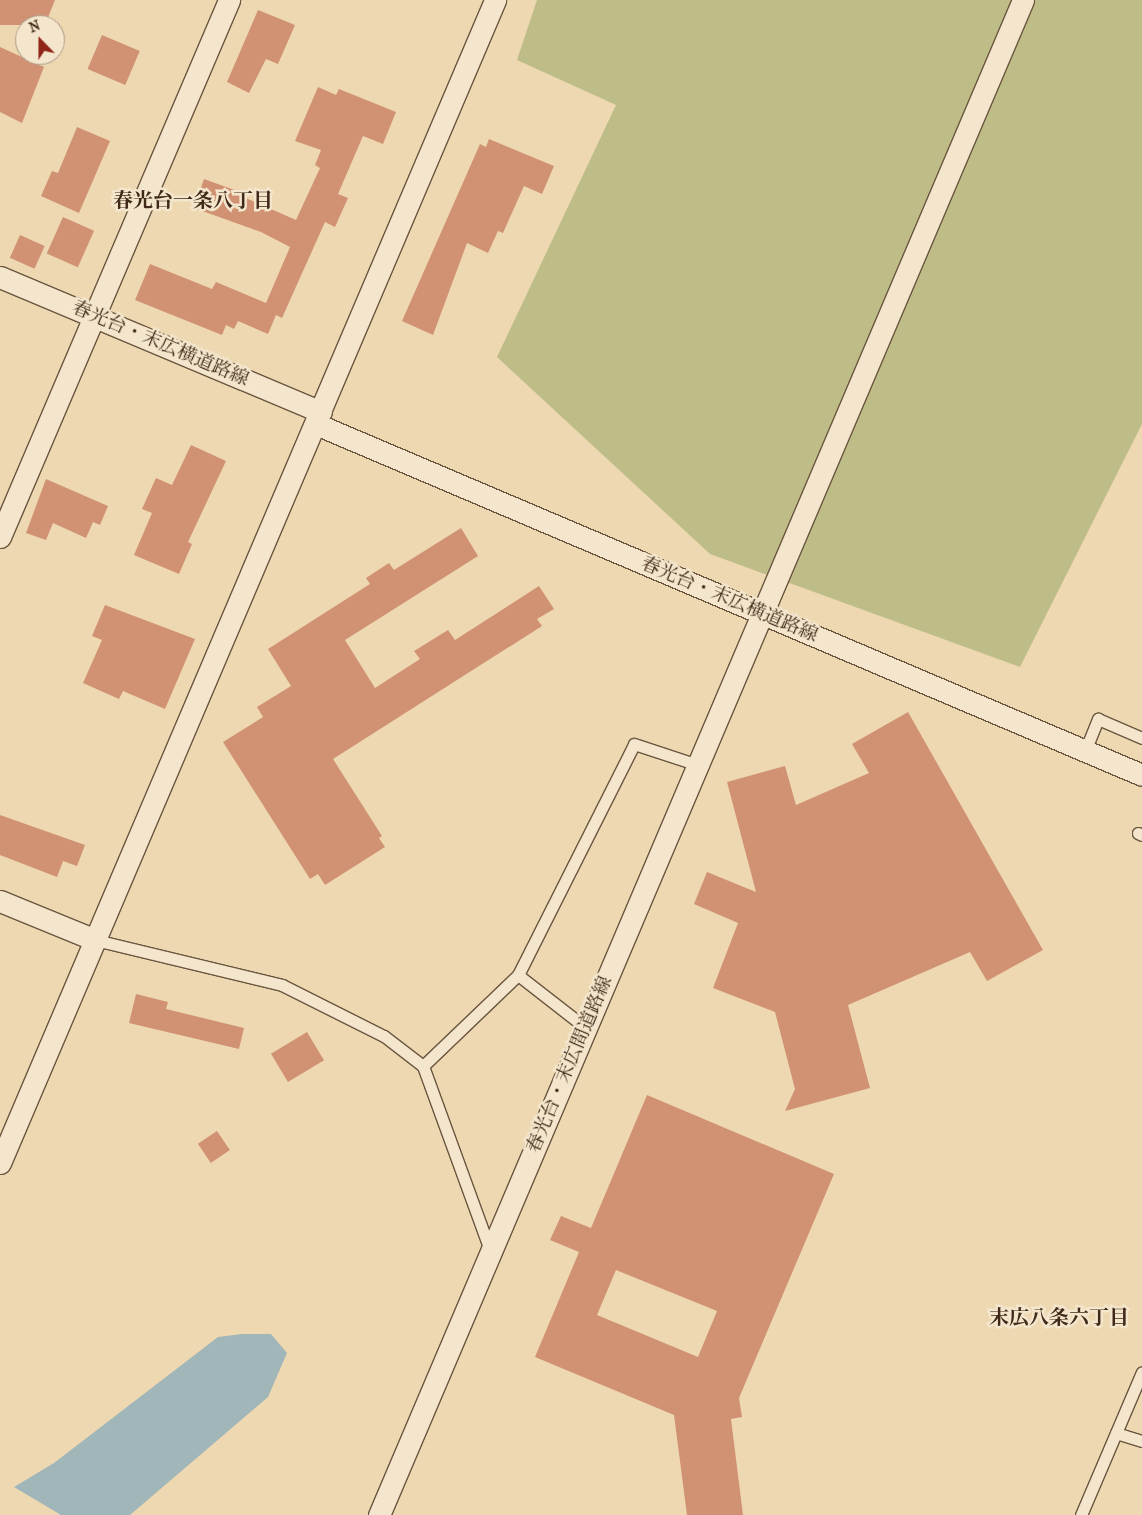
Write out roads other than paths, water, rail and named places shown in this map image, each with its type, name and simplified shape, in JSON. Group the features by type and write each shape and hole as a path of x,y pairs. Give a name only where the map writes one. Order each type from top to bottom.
{"street":[{"path":"0,537 229,0"},
{"path":"0,1163 496,0"},
{"name":"春光台・末広間道路線","path":"379,1515 1023,0"},
{"name":"春光台・末広横道路線","path":"0,276 762,614 1142,775"},
{"path":"0,901 95,940"}],"lane":[{"path":"1085,751 1098,719 1142,738"},
{"path":"423,1066 518,975 634,744 698,765"},
{"path":"95,940 282,985 384,1036 423,1066 491,1252"},
{"path":"518,975 586,1028"},
{"path":"1081,1515 1142,1372"},
{"path":"1116,1433 1142,1441"}],"district":[{"name":"春光台一条八丁目","path":"193,200"},
{"name":"末広八条六丁目","path":"1059,1317"}]}
